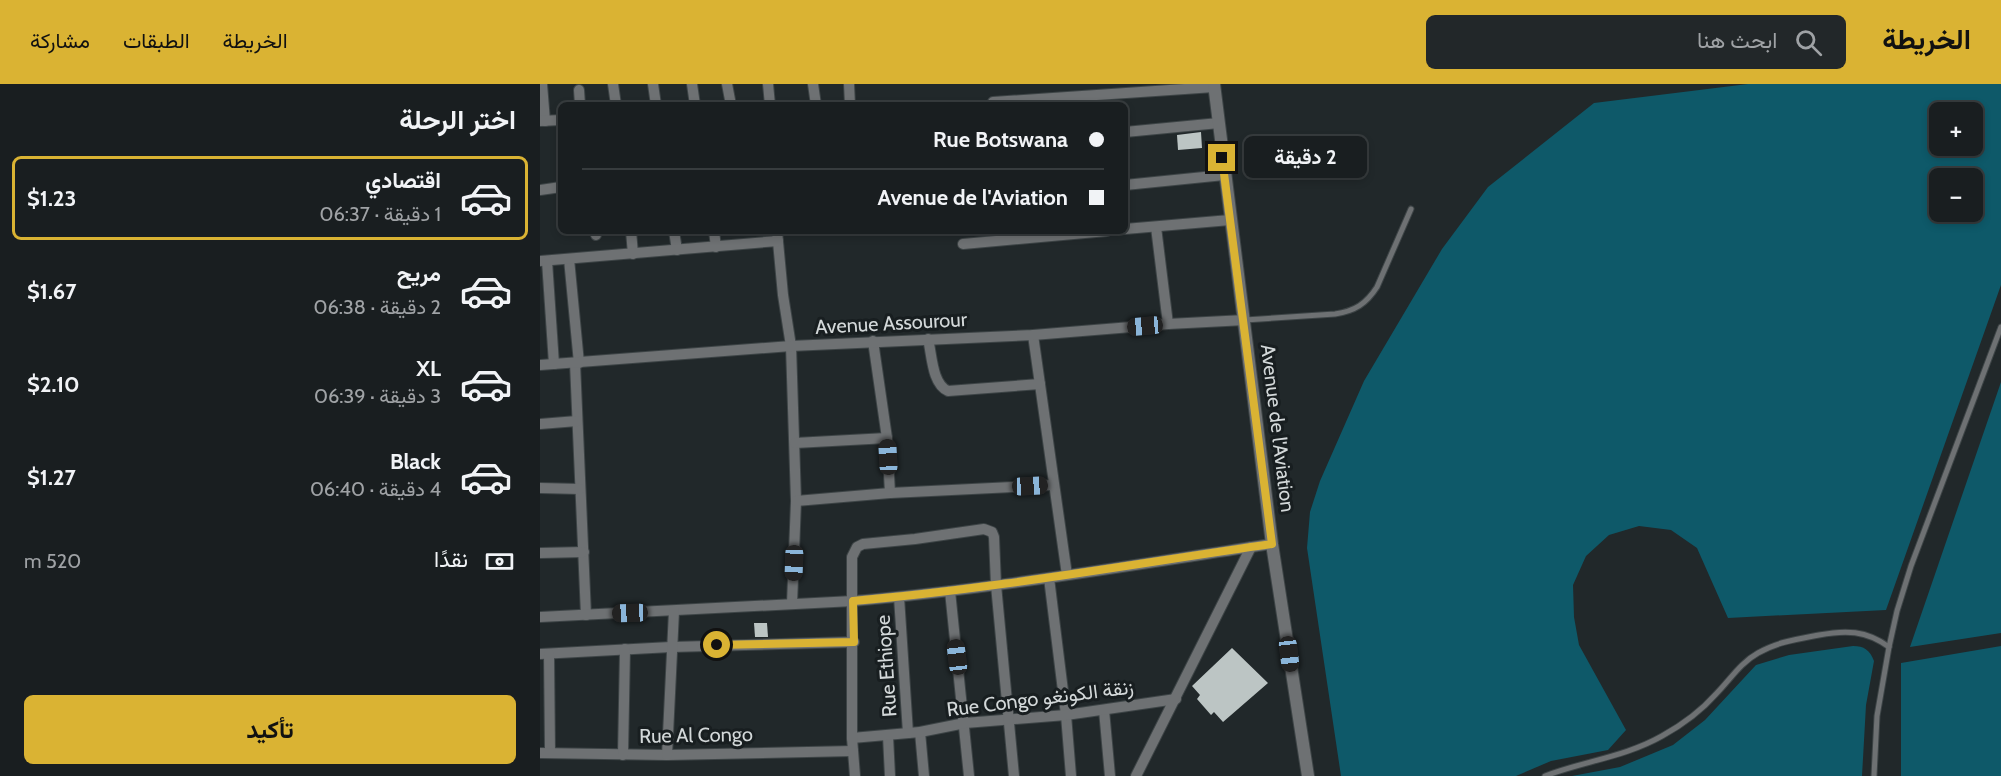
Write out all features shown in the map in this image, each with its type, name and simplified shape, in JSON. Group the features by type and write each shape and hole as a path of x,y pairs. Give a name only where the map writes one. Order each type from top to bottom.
{"street":[{"path":"542,84 542,121 558,120"},
{"path":"613,84 616,102"},
{"path":"653,84 656,102"},
{"path":"692,84 695,102"},
{"path":"727,84 730,102"},
{"path":"768,84 770,102"},
{"path":"813,84 816,102"},
{"path":"849,84 850,102"},
{"path":"993,102 1214,85"},
{"name":"Avenue de l'Aviation","path":"1214,85 1272,544 1308,776"},
{"path":"579,90 580,102"},
{"path":"1128,132 1219,123"},
{"path":"1128,185 1224,175"},
{"path":"540,190 558,187"},
{"path":"1128,229 1230,220"},
{"path":"1156,226 1168,324"},
{"path":"631,234 633,254"},
{"path":"674,234 676,250"},
{"path":"714,234 716,246"},
{"path":"963,244 1074,234"},
{"path":"554,364 543,261 716,246 778,236 783,295 791,346 795,443 796,501 792,604"},
{"path":"569,259 577,363 577,421 586,615"},
{"name":"Avenue Assourour","path":"540,365 791,346 1033,335 1245,320"},
{"path":"1033,335 1067,575"},
{"path":"928,339 938,382 942,389 948,391 1040,384"},
{"path":"873,341 887,438 890,493"},
{"path":"540,424 577,421"},
{"path":"795,443 887,438"},
{"path":"796,501 890,493 1053,485"},
{"path":"540,489 580,489"},
{"path":"855,776 852,738 854,642 852,557 857,547 863,544 984,529 992,532 994,537 996,585 1014,776"},
{"path":"540,617 899,597 1049,578 1272,544"},
{"path":"1136,776 1251,547"},
{"path":"540,553 584,552"},
{"path":"1049,578 1071,776"},
{"path":"950,591 969,776"},
{"name":"Rue Ethiope","path":"899,597 914,733 924,776"},
{"path":"667,755 674,611"},
{"path":"545,753 545,654 671,646 854,642"},
{"path":"623,755 625,649"},
{"name":"Rue Congo زنقة الكونغو","path":"852,738 914,733 965,723 1008,718 1066,715 1176,699"},
{"path":"1104,710 1110,776"},
{"path":"888,736 890,776"},
{"name":"Rue Al Congo","path":"545,753 667,755 853,751"}],"lane":[{"path":"1245,320 1335,314 1360,307 1377,287 1410,209"},
{"path":"1874,776 1877,716 1888,647 1897,611 1911,566 2001,327"},
{"path":"1545,776 1625,753 1665,735 1700,710 1743,664 1769,647 1791,640 1846,631 1873,637 1888,647"}],"shaded area":[{"path":"1748,84 2001,84 2001,285 1886,610 1728,618 1697,548 1671,530 1639,526 1609,535 1586,556 1573,585 1574,617 1579,645 1626,730 1608,750 1551,761 1516,776 1341,776 1307,548 1310,512 1320,481 1364,381 1442,249 1488,187 1594,103"},
{"path":"2001,382 2001,633 1910,647"},
{"path":"1853,646 1866,649 1874,661 1866,705 1862,776 1572,776 1620,767 1673,745 1705,720 1756,665 1789,655"},
{"path":"2001,646 2001,776 1901,776 1901,663"}],"building":[{"path":"1201,132 1202,148 1178,150 1177,135"},
{"path":"754,623 767,623 768,637 755,637"},
{"path":"1232,648 1268,683 1223,722 1214,712 1211,715 1197,699 1200,695 1192,686"}],"route":[{"path":"717,645 854,642 853,601 1049,578 1272,544 1245,320 1222,158"}]}
